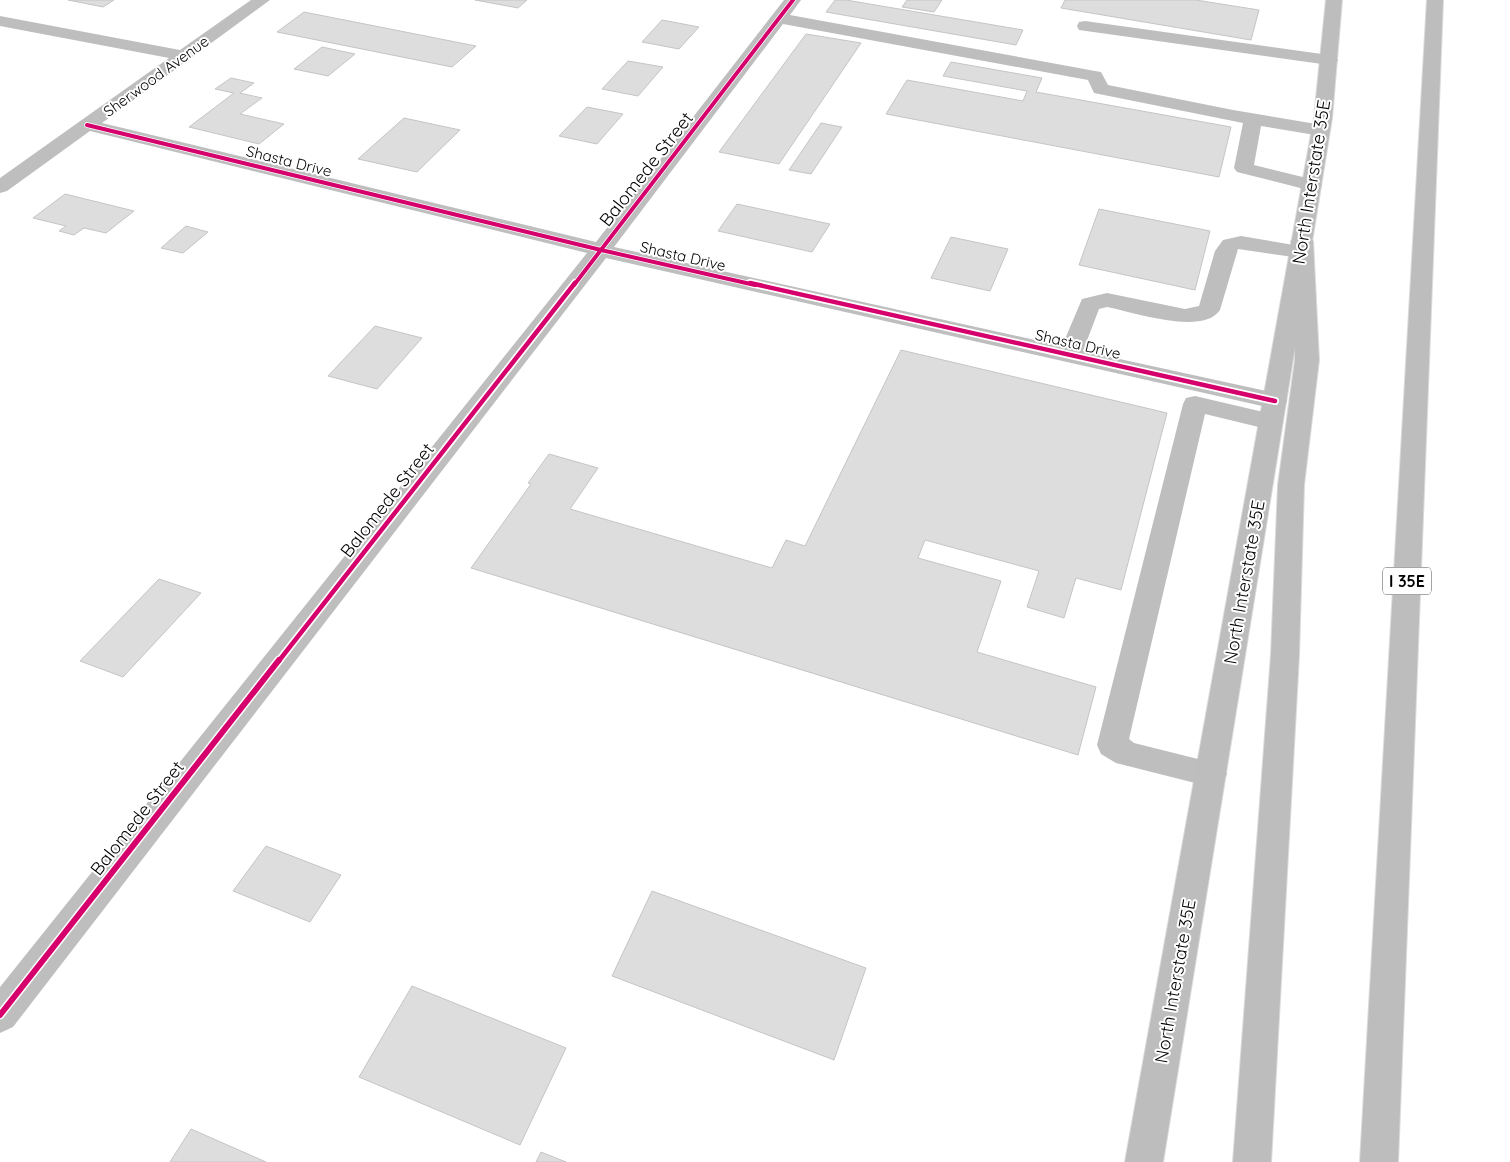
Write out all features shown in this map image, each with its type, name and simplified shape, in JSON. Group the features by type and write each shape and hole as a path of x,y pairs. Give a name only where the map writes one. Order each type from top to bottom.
{"main road":[{"name":"North Interstate 35E","path":"1144,1162 1321,130 1334,0"},
{"name":"I 35E","path":"1379,1162 1435,0"},
{"path":"1252,1162 1285,656 1291,484 1307,360 1301,246"}],"street":[{"name":"Sherwood Avenue","path":"0,187 262,0"},
{"path":"786,9 1095,76 1100,88 1253,119 1321,130"},
{"name":"Balomede Street","path":"0,1015 601,250 786,9"},
{"path":"0,21 184,56"},
{"path":"1085,26 1328,60"},
{"path":"1253,119 1244,168 1312,185"},
{"name":"Shasta Drive","path":"87,125 601,250 1070,355 1273,411"},
{"path":"1070,355 1090,304 1107,300 1185,316 1197,315 1209,310 1226,250 1230,244 1241,242 1301,246"},
{"path":"1210,774 1127,754 1112,745 1196,404 1273,411"}],"building":[{"path":"68,0 114,0 103,7"},
{"path":"475,0 527,0 518,8"},
{"path":"835,0 846,0 1023,30 1016,45 826,12"},
{"path":"907,0 942,0 934,12 902,7"},
{"path":"1065,0 1196,0 1259,10 1251,40 1061,8"},
{"path":"304,12 476,46 452,67 277,32"},
{"path":"662,20 699,27 679,49 642,42"},
{"path":"806,34 861,43 779,164 719,152"},
{"path":"322,47 355,54 328,76 294,69"},
{"path":"628,61 663,67 638,96 602,89"},
{"path":"951,62 1042,78 1036,92 1231,127 1219,177 886,114 907,80 1023,101 1027,91 943,76"},
{"path":"231,78 254,83 240,93 262,98 240,114 284,124 259,144 189,127 234,93 215,89"},
{"path":"587,107 623,114 597,144 559,136"},
{"path":"404,118 460,130 417,172 358,159"},
{"path":"821,123 842,127 811,174 789,170"},
{"path":"65,194 134,211 106,233 84,228 74,235 59,231 66,226 33,218"},
{"path":"737,204 830,224 812,252 718,231"},
{"path":"1099,209 1210,231 1195,290 1079,265"},
{"path":"186,226 208,232 183,253 161,248"},
{"path":"951,237 1008,249 990,291 931,278"},
{"path":"375,326 422,338 377,389 328,376"},
{"path":"901,350 1167,413 1121,590 1076,578 1064,618 1027,607 1039,571 925,540 918,558 1001,581 977,652 1096,687 1078,755 471,568 531,484 528,483 549,454 598,468 570,509 772,568 786,540 805,546"},
{"path":"159,579 201,593 123,677 80,661"},
{"path":"266,846 341,875 310,922 233,891"},
{"path":"652,891 866,968 834,1060 612,976"},
{"path":"412,986 566,1048 520,1145 359,1077"},
{"path":"191,1129 266,1162 170,1162"},
{"path":"541,1152 566,1162 536,1162"}],"cycle path":[{"path":"0,1015 601,250 793,0"},
{"path":"87,125 601,250 1275,401"}]}
